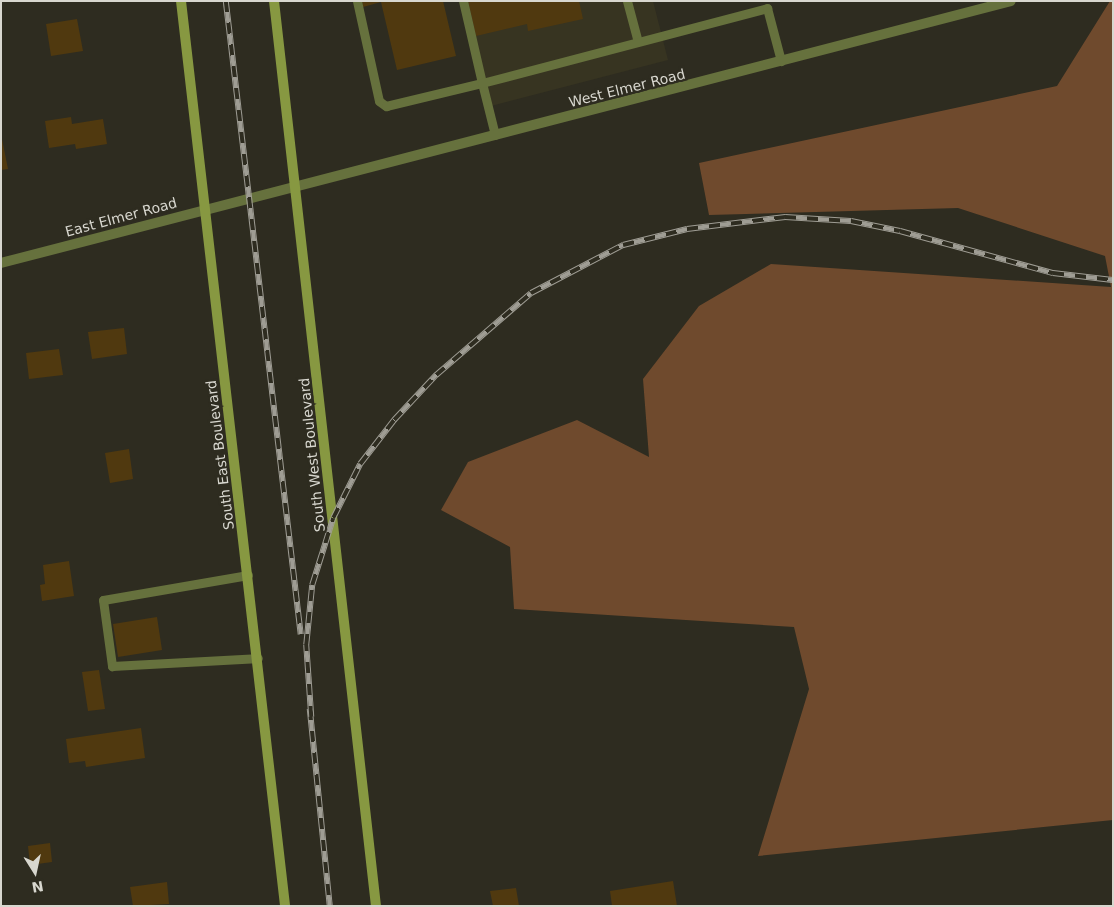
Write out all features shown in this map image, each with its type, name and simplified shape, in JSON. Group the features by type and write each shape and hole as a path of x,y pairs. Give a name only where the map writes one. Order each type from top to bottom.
{"main road":[{"name":"South East Boulevard","path":"181,1 285,906"},
{"name":"South West Boulevard","path":"274,1 376,906"}],"street":[{"name":"West Elmer Road","path":"248,198 1011,1"},
{"name":"East Elmer Road","path":"1,263 248,198"}],"lane":[{"path":"357,1 379,102 394,106 638,42 767,5 781,61"},
{"path":"463,1 494,135"},
{"path":"627,1 638,42"},
{"path":"248,575 103,600 112,666 258,658"}],"shaded area":[{"path":"463,1 653,1 668,60 491,106"},
{"path":"1110,1 1113,1 1113,820 758,856 809,689 794,627 514,609 510,547 441,510 468,462 577,420 649,457 643,379 699,306 771,264 1111,287 1105,256 958,208 709,215 699,163 1057,86"}],"building":[{"path":"362,1 443,1 456,56 397,70 381,2 363,7"},
{"path":"468,1 579,1 583,19 528,31 527,24 476,36"},
{"path":"77,19 83,51 51,56 46,24"},
{"path":"71,117 72,124 103,119 107,144 76,149 75,144 49,148 45,121"},
{"path":"1,134 8,169 1,170"},
{"path":"124,328 127,354 92,359 88,332"},
{"path":"59,349 63,375 29,379 26,353"},
{"path":"129,449 133,479 110,483 105,453"},
{"path":"69,561 74,596 42,601 40,585 45,584 43,565"},
{"path":"157,617 162,650 118,657 113,624"},
{"path":"99,670 105,709 88,711 82,672"},
{"path":"141,728 145,758 86,767 85,761 69,763 66,739"},
{"path":"50,843 52,862 30,865 28,846"},
{"path":"673,881 677,906 612,906 610,891"},
{"path":"167,882 169,904 133,906 130,887"},
{"path":"516,888 519,906 493,906 490,891"}],"railway":[{"path":"226,1 301,635"},
{"path":"311,717 306,645 312,585 333,518 360,464 394,420 436,375 531,293 623,245 687,229 785,217 851,221 900,231 1053,273 1113,280"},
{"path":"310,709 330,906"}]}
